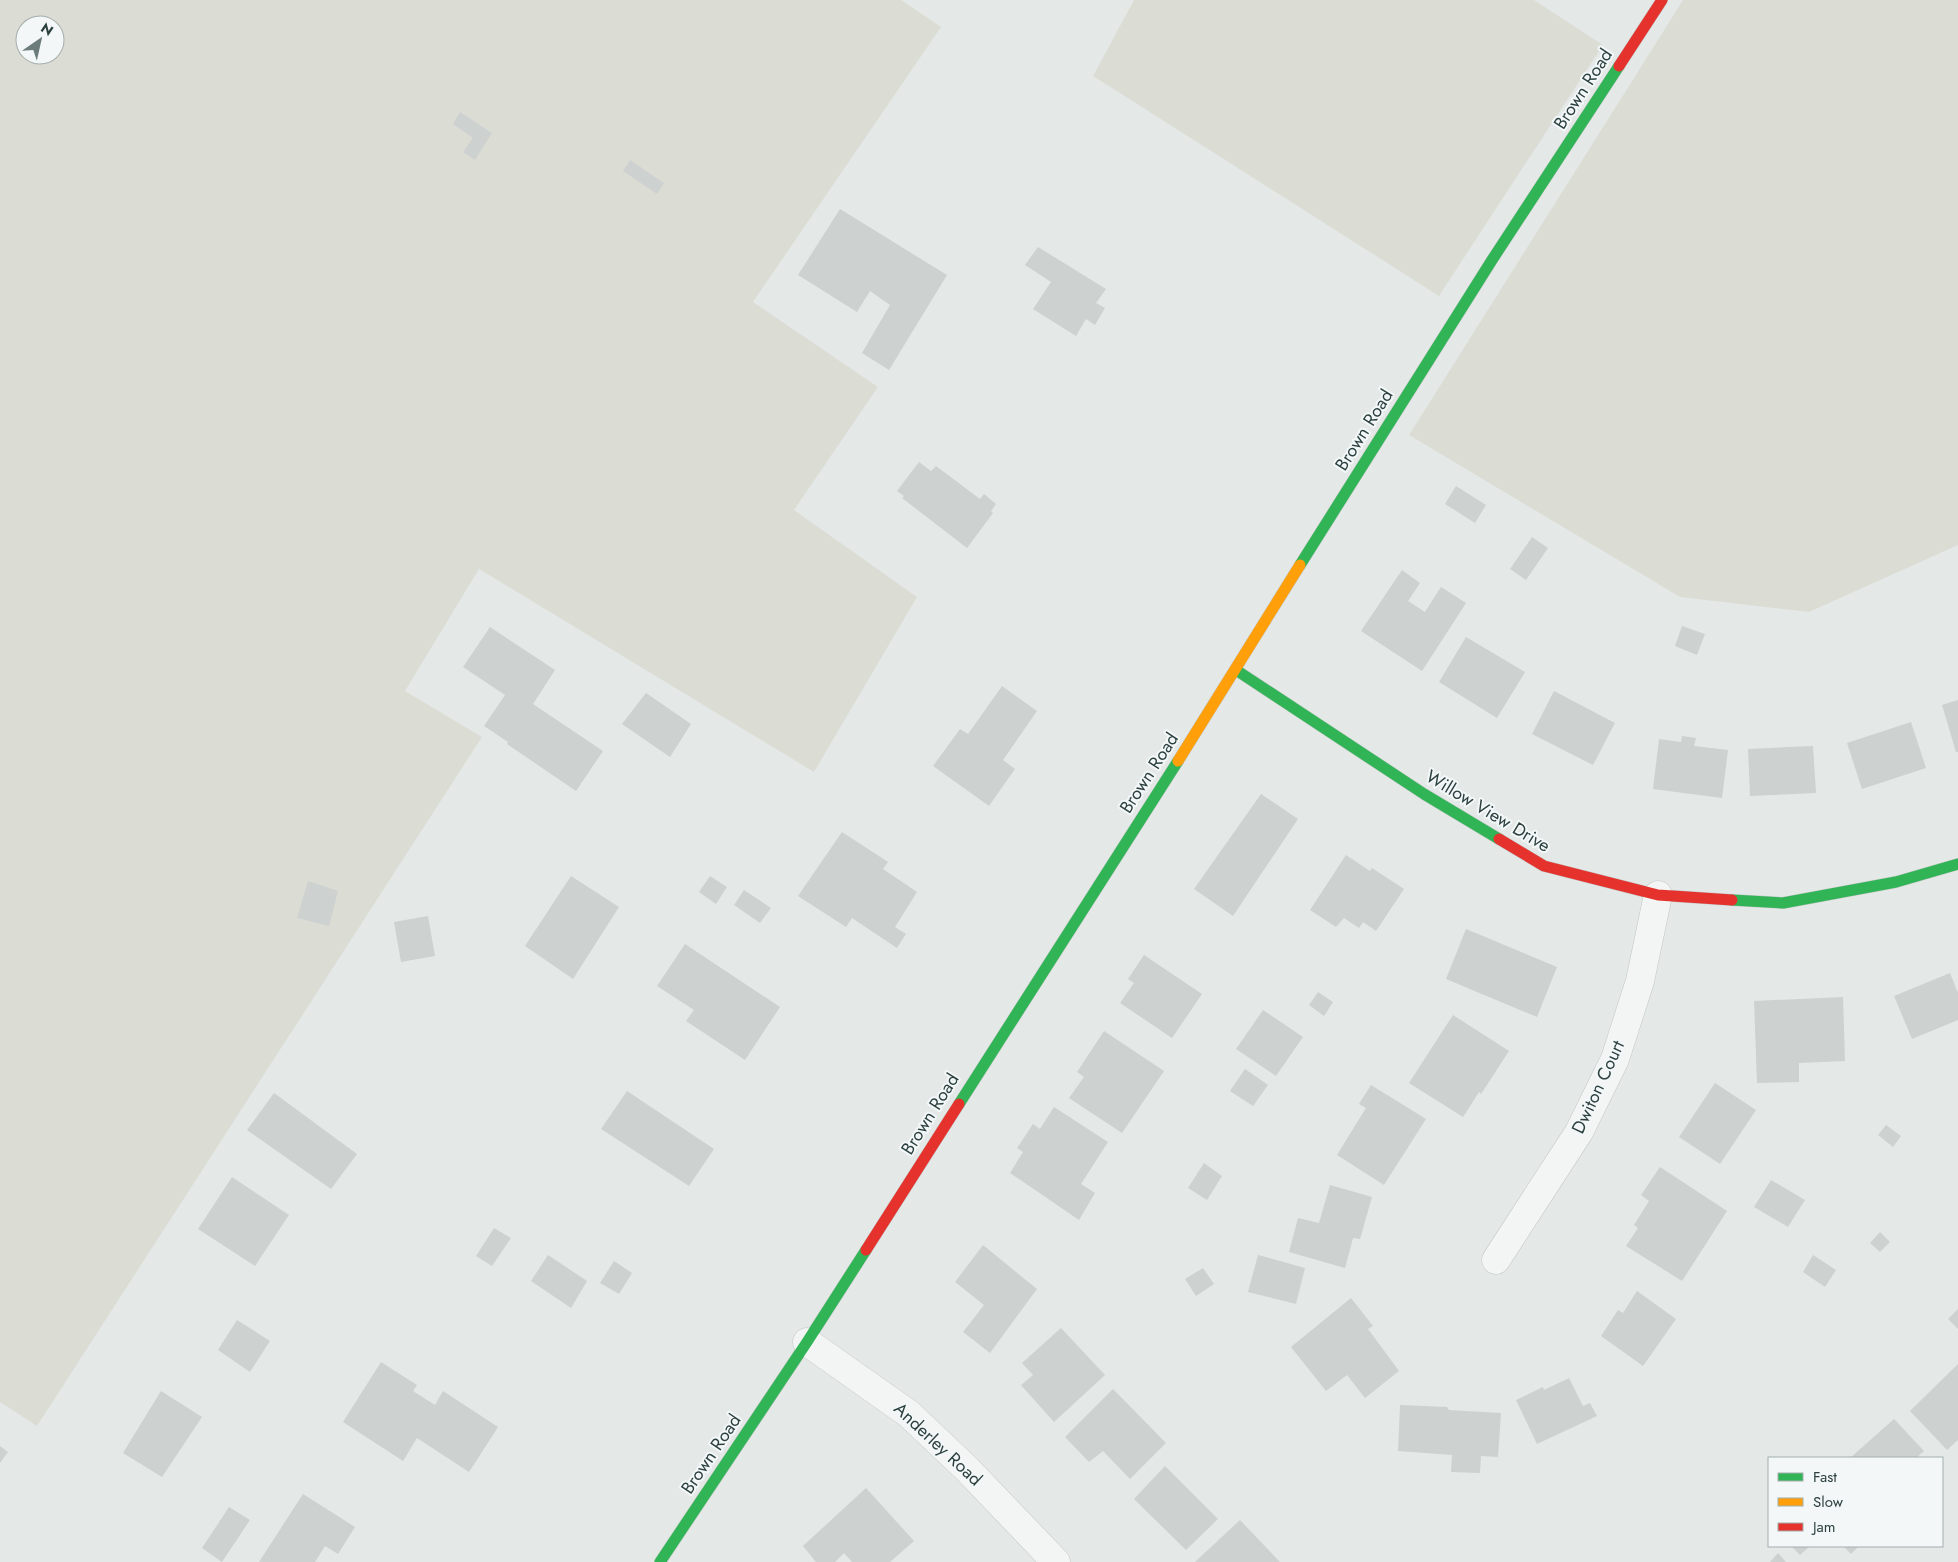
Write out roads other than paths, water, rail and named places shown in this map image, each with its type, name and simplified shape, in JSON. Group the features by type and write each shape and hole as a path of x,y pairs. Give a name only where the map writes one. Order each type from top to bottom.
{"street":[{"name":"Brown Road","path":"660,1562 806,1342 1236,670 1492,260 1662,0"},
{"name":"Willow View Drive","path":"1236,670 1424,794 1544,866 1658,895 1783,903 1896,882 1958,864"},
{"name":"Dwiton Court","path":"1496,1260 1579,1132 1615,1059 1640,981 1658,895"},
{"name":"Anderley Road","path":"806,1342 909,1414 967,1470 1056,1562"}]}
